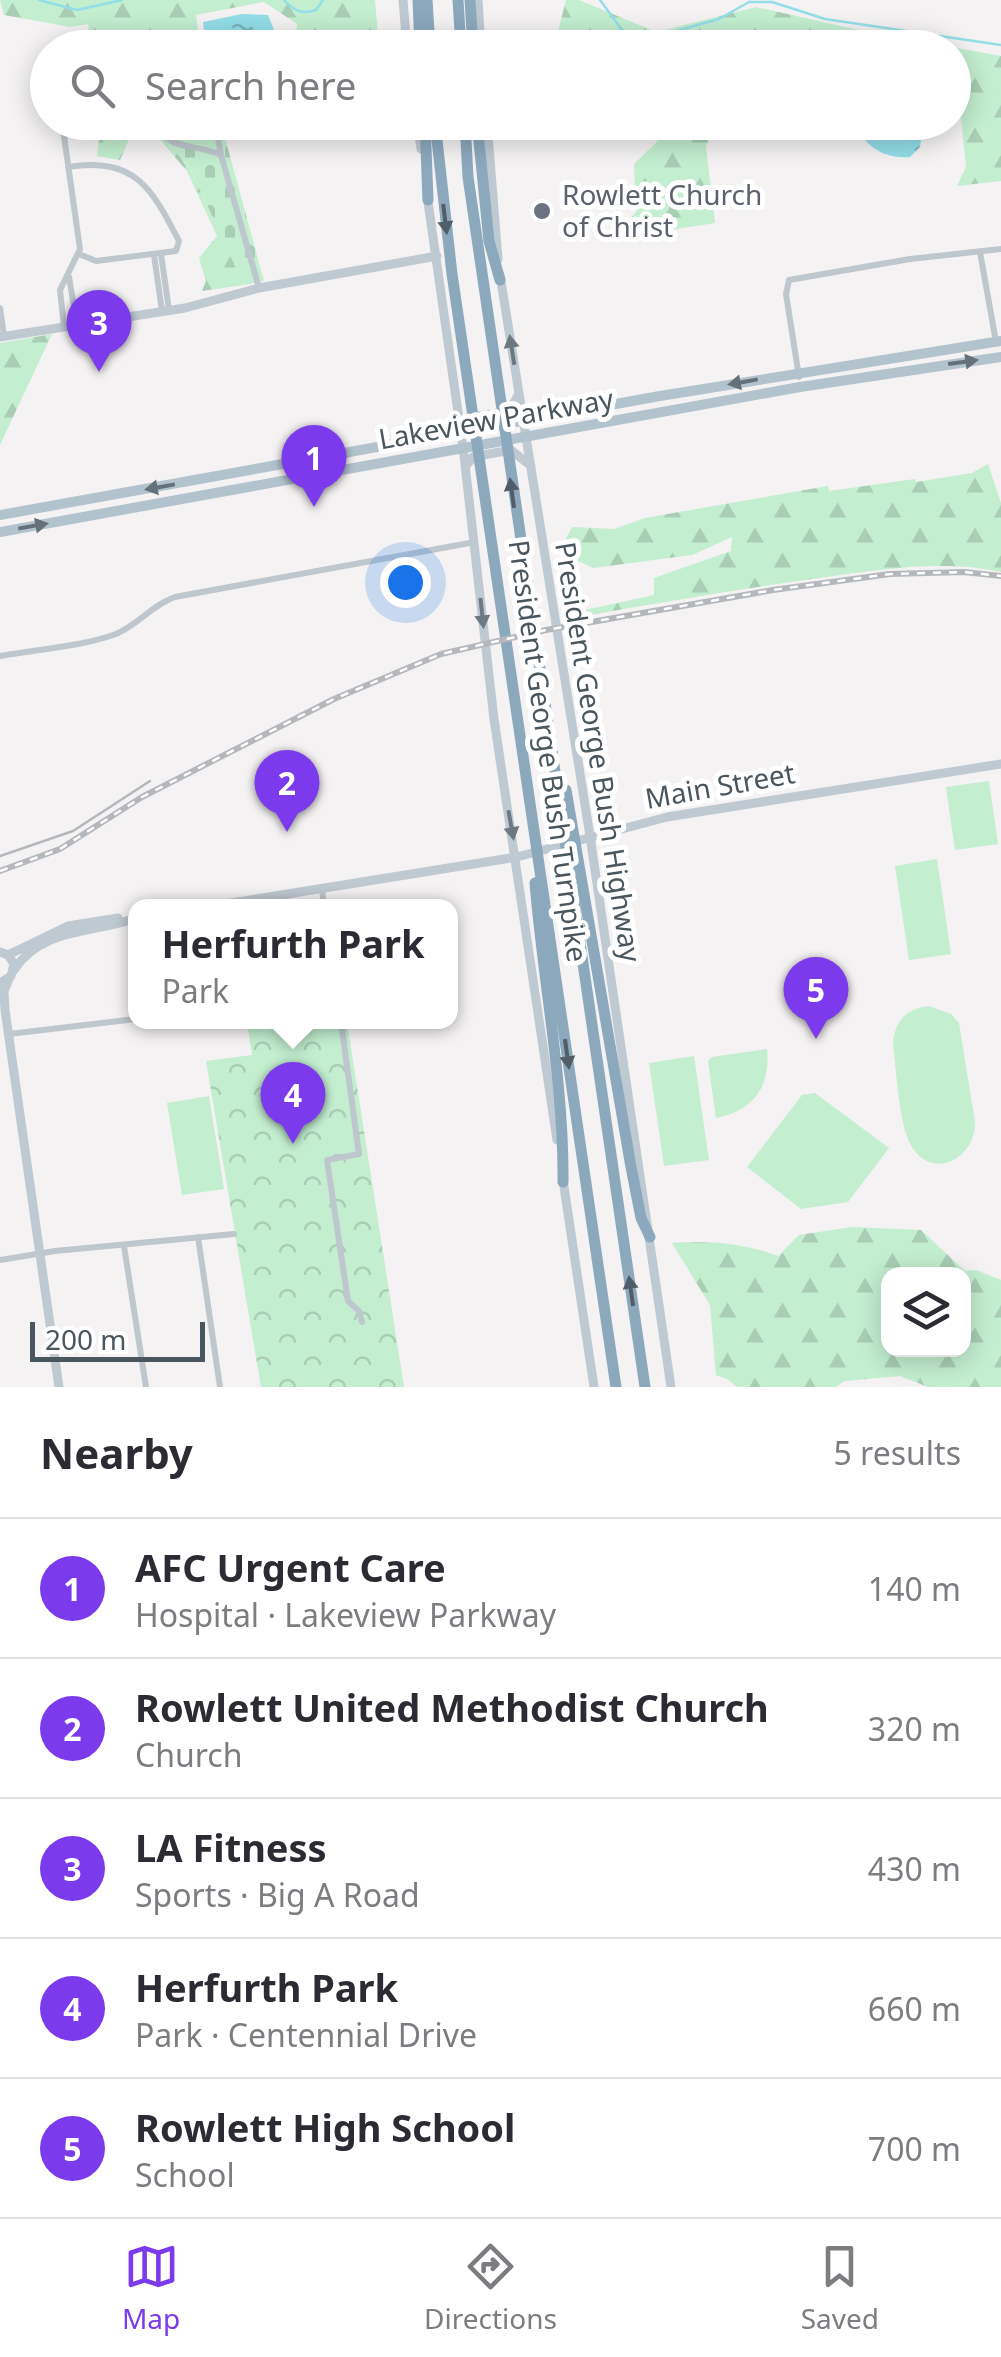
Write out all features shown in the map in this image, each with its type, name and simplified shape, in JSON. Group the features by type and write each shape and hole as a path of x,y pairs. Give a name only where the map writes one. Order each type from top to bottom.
{"highway":[{"path":"418,0 419,30"},
{"path":"427,0 429,30"},
{"path":"458,0 460,30"},
{"path":"470,0 472,30"},
{"path":"423,140 428,200"},
{"name":"President George Bush Turnpike","path":"437,140 526,855 616,1387"},
{"name":"President George Bush Turnpike","path":"466,140 524,585 555,769 644,1387"},
{"path":"480,140 488,241 500,280"},
{"path":"555,769 565,788 631,1167 650,1237"},
{"path":"526,855 534,870 541,964 559,1097 564,1182"}],"main road":[{"path":"402,0 405,30"},
{"path":"478,0 480,30"},
{"name":"President George Bush Highway","path":"488,140 500,280 518,390 516,418 531,466 671,1387"},
{"path":"428,200 468,454 494,720 526,855 564,1182 594,1387"},
{"path":"2,337 166,311 259,288 437,256"},
{"name":"Lakeview Parkway","path":"0,515 464,432 516,418 998,342"},
{"name":"Lakeview Parkway","path":"0,532 302,477 468,454 521,437 663,411 1001,356"},
{"path":"456,397 462,414 470,418 516,418 518,390"},
{"path":"660,396 663,411"},
{"path":"468,454 512,450 531,466"},
{"path":"302,477 308,468 332,464 343,454"},
{"path":"219,476 222,492"},
{"path":"63,504 66,520"},
{"name":"Main Street","path":"261,899 526,855 682,814 1001,764"},
{"path":"8,977 4,953 68,926 128,918"},
{"path":"59,1387 4,991 22,956 62,935 128,920"},
{"path":"0,994 6,1010"}],"street":[{"path":"64,140 79,254 60,290 64,327"},
{"path":"166,140 221,155"},
{"path":"218,140 259,288"},
{"path":"68,167 90,164 134,175 147,186 179,240 176,251 158,255 92,261 79,254"},
{"path":"800,387 786,294 789,280 910,259 1001,249"},
{"path":"980,252 998,342"},
{"path":"158,255 166,311"},
{"path":"69,275 77,325"},
{"path":"0,308 2,337"},
{"path":"0,656 118,633 157,605 176,597 474,542"},
{"path":"322,890 323,899"},
{"path":"9,1034 128,1020"},
{"path":"341,1029 359,1154 327,1160 348,1301 359,1311 362,1322"},
{"path":"0,1260 234,1234"},
{"path":"198,1238 220,1387"},
{"path":"124,1246 146,1387"}],"green space":[{"path":"0,0 375,0 378,30 296,30 297,24 264,2 196,15 198,30 89,30 88,24 70,27 4,15"},
{"path":"566,0 579,0 651,30 558,30"},
{"path":"756,7 859,30 664,30"},
{"path":"971,51 1001,56 1001,181 957,186 966,167 963,140 971,140"},
{"path":"99,140 129,140 120,160 97,156"},
{"path":"160,140 165,140 190,168 244,285 202,291 206,281 199,258 217,236 187,171"},
{"path":"165,140 226,140 264,281 244,285 190,168"},
{"path":"659,140 709,140 706,147 715,223 610,239 636,212 634,164"},
{"path":"52,334 0,445 0,343"},
{"path":"988,464 1001,503 1001,572 956,566 887,569 585,616 580,611 654,595 654,578 731,551 732,537 692,555 593,568 559,552 572,527 614,529 645,518 828,486 829,491 972,473"},
{"path":"989,781 998,844 955,850 946,787"},
{"path":"937,859 951,954 909,960 895,866"},
{"path":"929,1006 951,1014 959,1023 975,1122 969,1146 952,1161 941,1164 921,1157 907,1137 893,1045 902,1018"},
{"path":"248,1029 348,1029 404,1387 261,1387 206,1061 252,1055"},
{"path":"767,1049 766,1075 757,1095 740,1110 716,1118 708,1061 712,1057"},
{"path":"694,1056 709,1160 664,1166 649,1063"},
{"path":"815,1093 889,1148 848,1202 801,1209 747,1167 802,1095"},
{"path":"209,1096 224,1189 182,1195 167,1103"},
{"path":"852,1227 921,1230 961,1267 881,1267 881,1357 971,1357 971,1270 976,1270 1001,1280 1001,1387 928,1387 900,1376 845,1381 835,1387 737,1387 716,1375 710,1305 672,1243 726,1244 778,1256 799,1235"}],"water":[{"path":"242,14 268,15 274,30 204,30 203,22"},
{"path":"866,140 921,140 910,157 884,154"}],"waterway":[{"path":"39,0 77,10 122,0"},
{"path":"284,0 302,12 316,10 323,0"},
{"path":"600,0 622,30"},
{"path":"680,30 719,19 749,2 772,2 825,19 899,30"},
{"path":"971,41 1001,45"}],"tram line":[{"path":"0,856 73,831 150,781"}],"railway":[{"path":"0,871 60,849 142,797 334,699 441,654 546,630 773,590 890,574 964,572 1001,576"}],"place":[{"name":"Rowlett Church of Christ","path":"542,211"},
{"name":"LA Fitness","path":"99,372"},
{"name":"AFC Urgent Care","path":"314,507"},
{"name":"Rowlett United Methodist Church","path":"287,832"},
{"name":"Rowlett High School","path":"816,1039"},
{"name":"Herfurth Park","path":"293,1144"}]}
